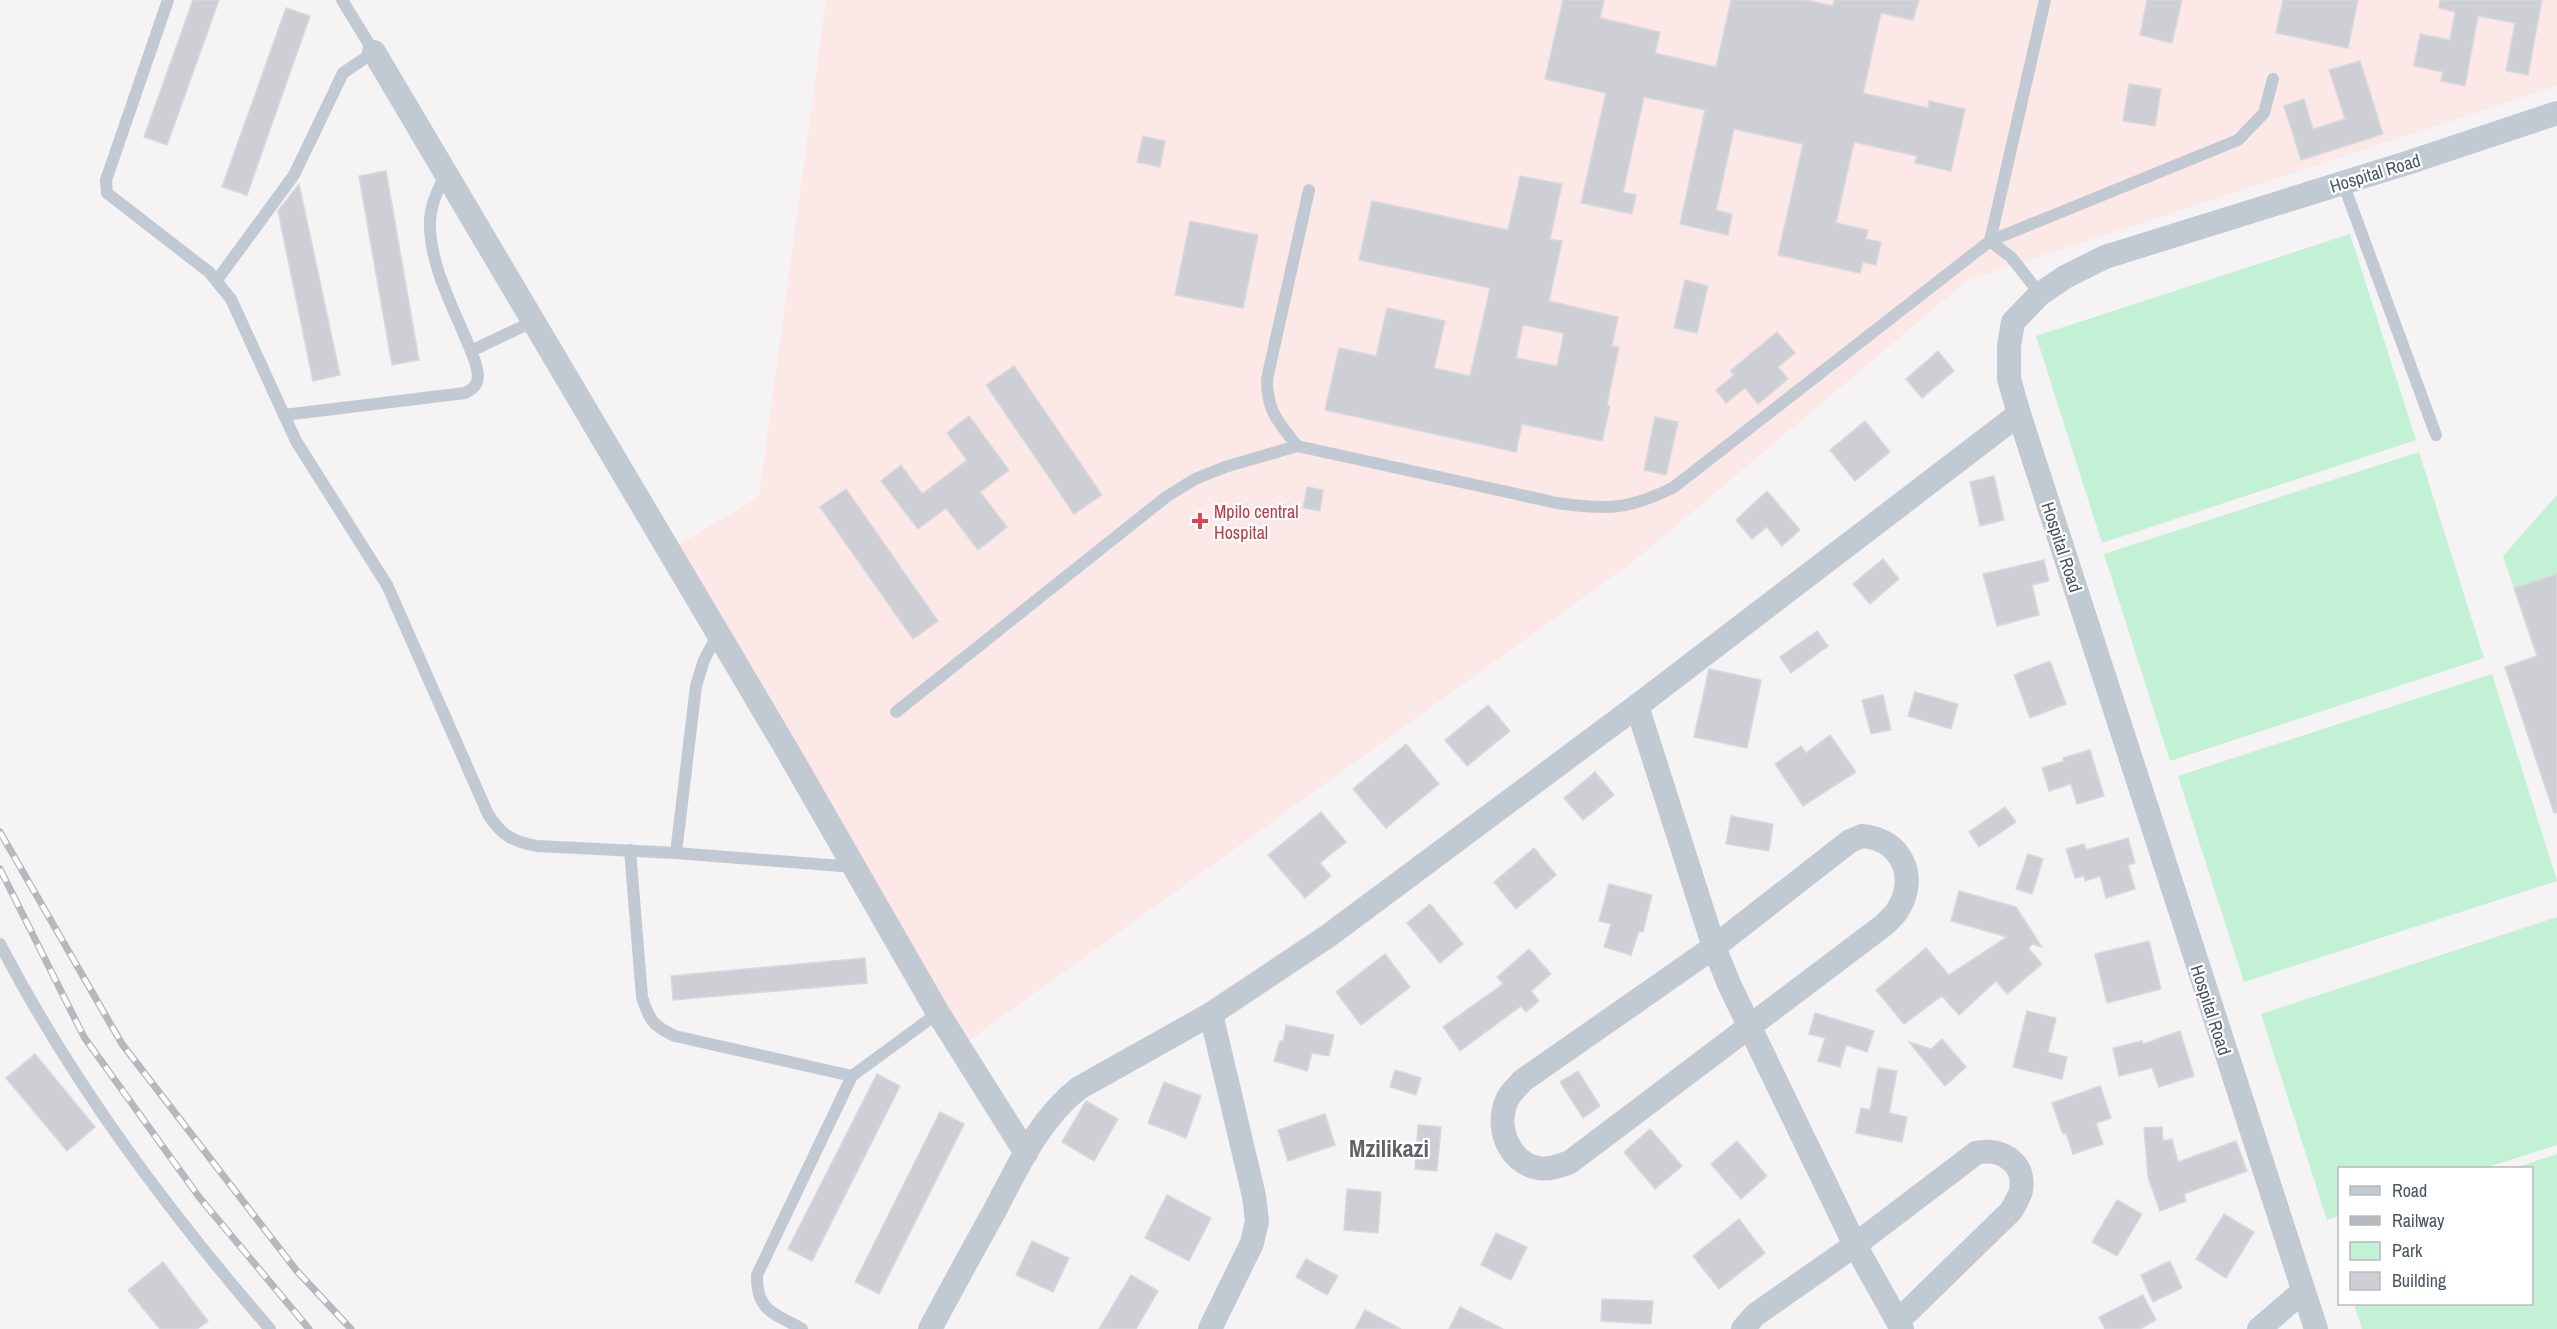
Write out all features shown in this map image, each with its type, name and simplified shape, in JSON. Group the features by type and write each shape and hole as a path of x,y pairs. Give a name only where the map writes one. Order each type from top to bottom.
{"street":[{"path":"374,51 718,634 938,1013 1026,1153"},
{"name":"Hospital Road","path":"2316,1329 2302,1292 2019,414 2009,379 2009,346 2013,322 2040,294 2105,257 2557,113"},
{"path":"930,1329 1026,1153 1053,1111 1079,1088 1211,1014 1328,936 1637,706 2019,414"},
{"path":"1637,706 1714,946 1748,1027 1855,1245 1900,1325 2011,1211 2021,1192 2022,1177 2016,1164 2004,1154 1988,1150 1977,1153 1855,1245 1755,1315 1743,1329"},
{"path":"1862,836 1877,837 1890,844 1902,857 1907,873 1905,893 1897,911 1884,925 1748,1027 1570,1162 1557,1167 1538,1168 1521,1161 1510,1148 1503,1131 1503,1114 1508,1098 1522,1081 1714,946 1850,841 1862,836"},
{"path":"1210,1329 1249,1251 1257,1221 1254,1196 1211,1014"},
{"path":"2259,1329 2302,1292"}],"lane":[{"path":"168,0 105,187 112,197 178,246 217,280 231,299 310,466 387,585 496,827 506,836 528,844 854,867"},
{"path":"217,280 294,175 343,73 374,51 342,0"},
{"path":"1990,241 2045,0"},
{"path":"896,712 1166,497 1195,479 1225,466 1297,446 1557,503 1594,508 1624,507 1649,500 1674,487 1990,241 2238,140 2264,113 2273,78"},
{"path":"284,415 465,393 473,389 478,374 471,351 446,292 432,245 431,210 434,196 446,175"},
{"path":"2343,183 2436,435"},
{"path":"1297,446 1272,413 1267,398 1267,379 1309,190"},
{"path":"1990,241 2011,257 2040,294"},
{"path":"471,351 534,321"},
{"path":"676,853 696,686 705,660 718,634"},
{"path":"630,850 642,997 647,1014 658,1028 675,1035 852,1076"},
{"path":"0,944 56,1044 95,1106 189,1234 270,1329"},
{"path":"802,1329 761,1303 756,1292 757,1275 852,1076 938,1013"}],"shaded area":[{"name":"Mpilo central Hospital","path":"826,0 2557,0 2557,86 1968,280 1634,561 968,1041 678,545 759,497"}],"green space":[{"path":"2350,234 2416,440 2102,543 2036,336"},
{"path":"2419,452 2484,658 2170,761 2104,554"},
{"path":"2557,495 2557,715 2503,556"},
{"path":"2492,674 2557,881 2244,982 2178,776"},
{"path":"2557,917 2557,1145 2488,1167 2338,1167 2338,1216 2327,1220 2261,1014"},
{"path":"2557,1154 2557,1329 2362,1329 2354,1305 2533,1305 2533,1167 2517,1167"}],"building":[{"path":"193,0 219,0 167,145 144,137"},
{"path":"1563,0 1604,0 1600,18 1660,32 1655,53 1716,67 1731,0 1806,0 1833,6 1834,0 1919,0 1913,20 1881,13 1863,93 1928,108 1929,101 1965,109 1951,171 1915,163 1917,156 1854,142 1836,223 1868,230 1866,239 1881,242 1876,265 1863,262 1860,273 1778,255 1803,144 1734,129 1716,210 1732,214 1728,235 1680,224 1705,110 1644,97 1623,192 1636,195 1632,214 1581,203 1606,93 1545,79"},
{"path":"2147,0 2182,0 2172,43 2140,35"},
{"path":"2283,0 2358,0 2348,48 2276,33"},
{"path":"2440,0 2542,0 2528,75 2506,71 2515,23 2478,16 2465,86 2441,81 2443,72 2414,66 2420,34 2450,40 2455,12 2439,8"},
{"path":"286,8 310,16 247,195 222,187"},
{"path":"2360,61 2383,134 2301,160 2284,106 2304,99 2313,129 2345,119 2329,70"},
{"path":"2129,84 2161,89 2155,126 2123,121"},
{"path":"1143,136 1165,141 1160,167 1137,162"},
{"path":"386,171 419,360 392,365 359,176"},
{"path":"1520,176 1562,184 1550,239 1562,241 1549,301 1618,317 1612,346 1619,347 1602,441 1522,424 1516,452 1325,410 1339,348 1376,356 1387,308 1445,321 1434,368 1470,376 1490,288 1359,260 1372,201 1508,230","holes":["1523,325 1564,333 1557,366 1516,358"]},
{"path":"299,184 340,375 313,381 278,211"},
{"path":"1190,221 1258,235 1243,308 1175,295"},
{"path":"1685,280 1708,286 1697,333 1674,328"},
{"path":"1777,332 1795,353 1778,367 1788,379 1758,404 1745,388 1726,403 1716,390 1734,375 1730,371"},
{"path":"1938,351 1954,371 1922,398 1906,379"},
{"path":"1014,366 1102,495 1074,514 986,385"},
{"path":"969,416 1009,470 980,492 1007,527 978,550 946,508 918,529 881,481 901,465 922,494 967,460 947,433"},
{"path":"1655,417 1678,422 1666,475 1644,470"},
{"path":"1865,421 1890,452 1855,481 1830,450"},
{"path":"1994,476 2004,520 1980,526 1970,482"},
{"path":"1307,487 1323,490 1320,511 1303,508"},
{"path":"846,489 938,621 913,639 820,507"},
{"path":"1767,491 1800,530 1782,546 1767,527 1752,539 1736,520"},
{"path":"1883,559 1899,579 1870,604 1853,584"},
{"path":"2044,560 2049,581 2032,585 2039,615 1997,626 1983,574"},
{"path":"2557,574 2557,812 2554,813 2505,667 2537,656 2514,588"},
{"path":"1817,631 1828,646 1791,673 1780,657"},
{"path":"2050,661 2066,704 2030,718 2014,675"},
{"path":"1709,669 1761,680 1747,748 1694,737"},
{"path":"1915,692 1958,704 1951,729 1908,716"},
{"path":"1883,695 1891,730 1871,734 1862,700"},
{"path":"1488,705 1510,731 1467,766 1445,740"},
{"path":"1830,735 1856,772 1803,806 1775,764 1801,746 1806,753"},
{"path":"1406,744 1439,784 1386,828 1353,789"},
{"path":"2090,750 2104,796 2077,804 2071,784 2049,791 2042,768 2064,761 2063,758"},
{"path":"1595,772 1614,795 1583,820 1564,798"},
{"path":"2005,807 2016,822 1979,847 1969,832"},
{"path":"1321,812 1346,842 1320,863 1331,876 1305,898 1268,855"},
{"path":"1731,816 1773,824 1769,851 1726,844"},
{"path":"2128,838 2135,863 2128,865 2135,889 2106,898 2100,876 2085,881 2084,876 2075,878 2066,849 2084,844 2086,850"},
{"path":"1534,848 1556,875 1516,909 1494,882"},
{"path":"2028,854 2043,859 2032,894 2016,889"},
{"path":"1609,884 1652,895 1643,932 1639,931 1631,955 1604,947 1611,924 1599,921"},
{"path":"1959,891 2016,907 2042,947 2033,944 2028,948 2042,964 2007,994 1996,981 1959,1015 1942,996 1904,1024 1876,990 1926,948 1949,975 2007,937 1951,921"},
{"path":"1430,904 1463,944 1440,963 1407,923"},
{"path":"2149,941 2161,989 2107,1003 2095,954"},
{"path":"1529,949 1551,974 1531,991 1539,1001 1526,1012 1521,1006 1460,1051 1443,1027 1503,984 1497,977"},
{"path":"1385,954 1410,987 1361,1025 1336,992"},
{"path":"865,958 867,983 673,1000 671,976"},
{"path":"2027,1011 2056,1018 2048,1052 2067,1057 2062,1079 2013,1067"},
{"path":"1815,1013 1874,1031 1867,1052 1846,1045 1840,1067 1818,1061 1825,1038 1809,1034"},
{"path":"1286,1025 1334,1035 1329,1056 1312,1053 1307,1071 1274,1061 1280,1041 1283,1042"},
{"path":"2180,1031 2194,1076 2159,1087 2152,1068 2119,1076 2113,1048 2142,1041 2143,1044"},
{"path":"1942,1039 1966,1067 1945,1086 1909,1042 1931,1049"},
{"path":"35,1054 95,1127 67,1151 6,1078"},
{"path":"1878,1068 1897,1071 1889,1113 1907,1117 1902,1142 1856,1133 1861,1108 1870,1110"},
{"path":"1395,1070 1421,1078 1416,1095 1390,1087"},
{"path":"1578,1071 1600,1106 1583,1118 1560,1082"},
{"path":"877,1074 900,1086 812,1261 788,1249"},
{"path":"1164,1082 1201,1096 1186,1138 1148,1123"},
{"path":"2100,1086 2111,1118 2096,1123 2103,1144 2073,1154 2052,1103"},
{"path":"1086,1101 1118,1119 1094,1161 1062,1142"},
{"path":"940,1112 964,1124 879,1294 855,1282"},
{"path":"1325,1114 1335,1145 1288,1161 1278,1130"},
{"path":"1418,1125 1441,1127 1437,1171 1415,1169"},
{"path":"2162,1127 2163,1141 2172,1139 2178,1162 2236,1141 2247,1171 2184,1194 2186,1201 2160,1211 2148,1177 2144,1128"},
{"path":"1650,1129 1682,1166 1655,1189 1624,1152"},
{"path":"1737,1141 1767,1176 1741,1199 1711,1164"},
{"path":"1347,1189 1381,1192 1378,1233 1344,1230"},
{"path":"1167,1195 1211,1218 1189,1261 1145,1238"},
{"path":"2117,1200 2142,1214 2117,1256 2092,1242"},
{"path":"2224,1214 2254,1232 2226,1278 2196,1259"},
{"path":"1739,1219 1765,1253 1719,1289 1693,1256"},
{"path":"1496,1233 1527,1247 1511,1280 1481,1265"},
{"path":"1032,1241 1069,1258 1053,1292 1016,1275"},
{"path":"1306,1259 1338,1276 1327,1295 1296,1277"},
{"path":"2170,1261 2182,1288 2153,1302 2141,1275"},
{"path":"163,1262 208,1321 197,1329 160,1329 128,1290"},
{"path":"1131,1275 1158,1291 1136,1329 1099,1329"},
{"path":"2143,1295 2156,1320 2140,1329 2105,1329 2099,1317"},
{"path":"1602,1299 1653,1301 1651,1324 1601,1321"},
{"path":"1460,1307 1503,1329 1449,1329"},
{"path":"1365,1310 1401,1329 1355,1329"}],"railway":[{"path":"0,832 122,1044 296,1270 351,1329"},
{"path":"0,869 84,1037 199,1197 309,1329"}],"place":[{"name":"Mpilo central Hospital","path":"1200,521"}],"district":[{"name":"Mzilikazi","path":"1389,1148"}]}
